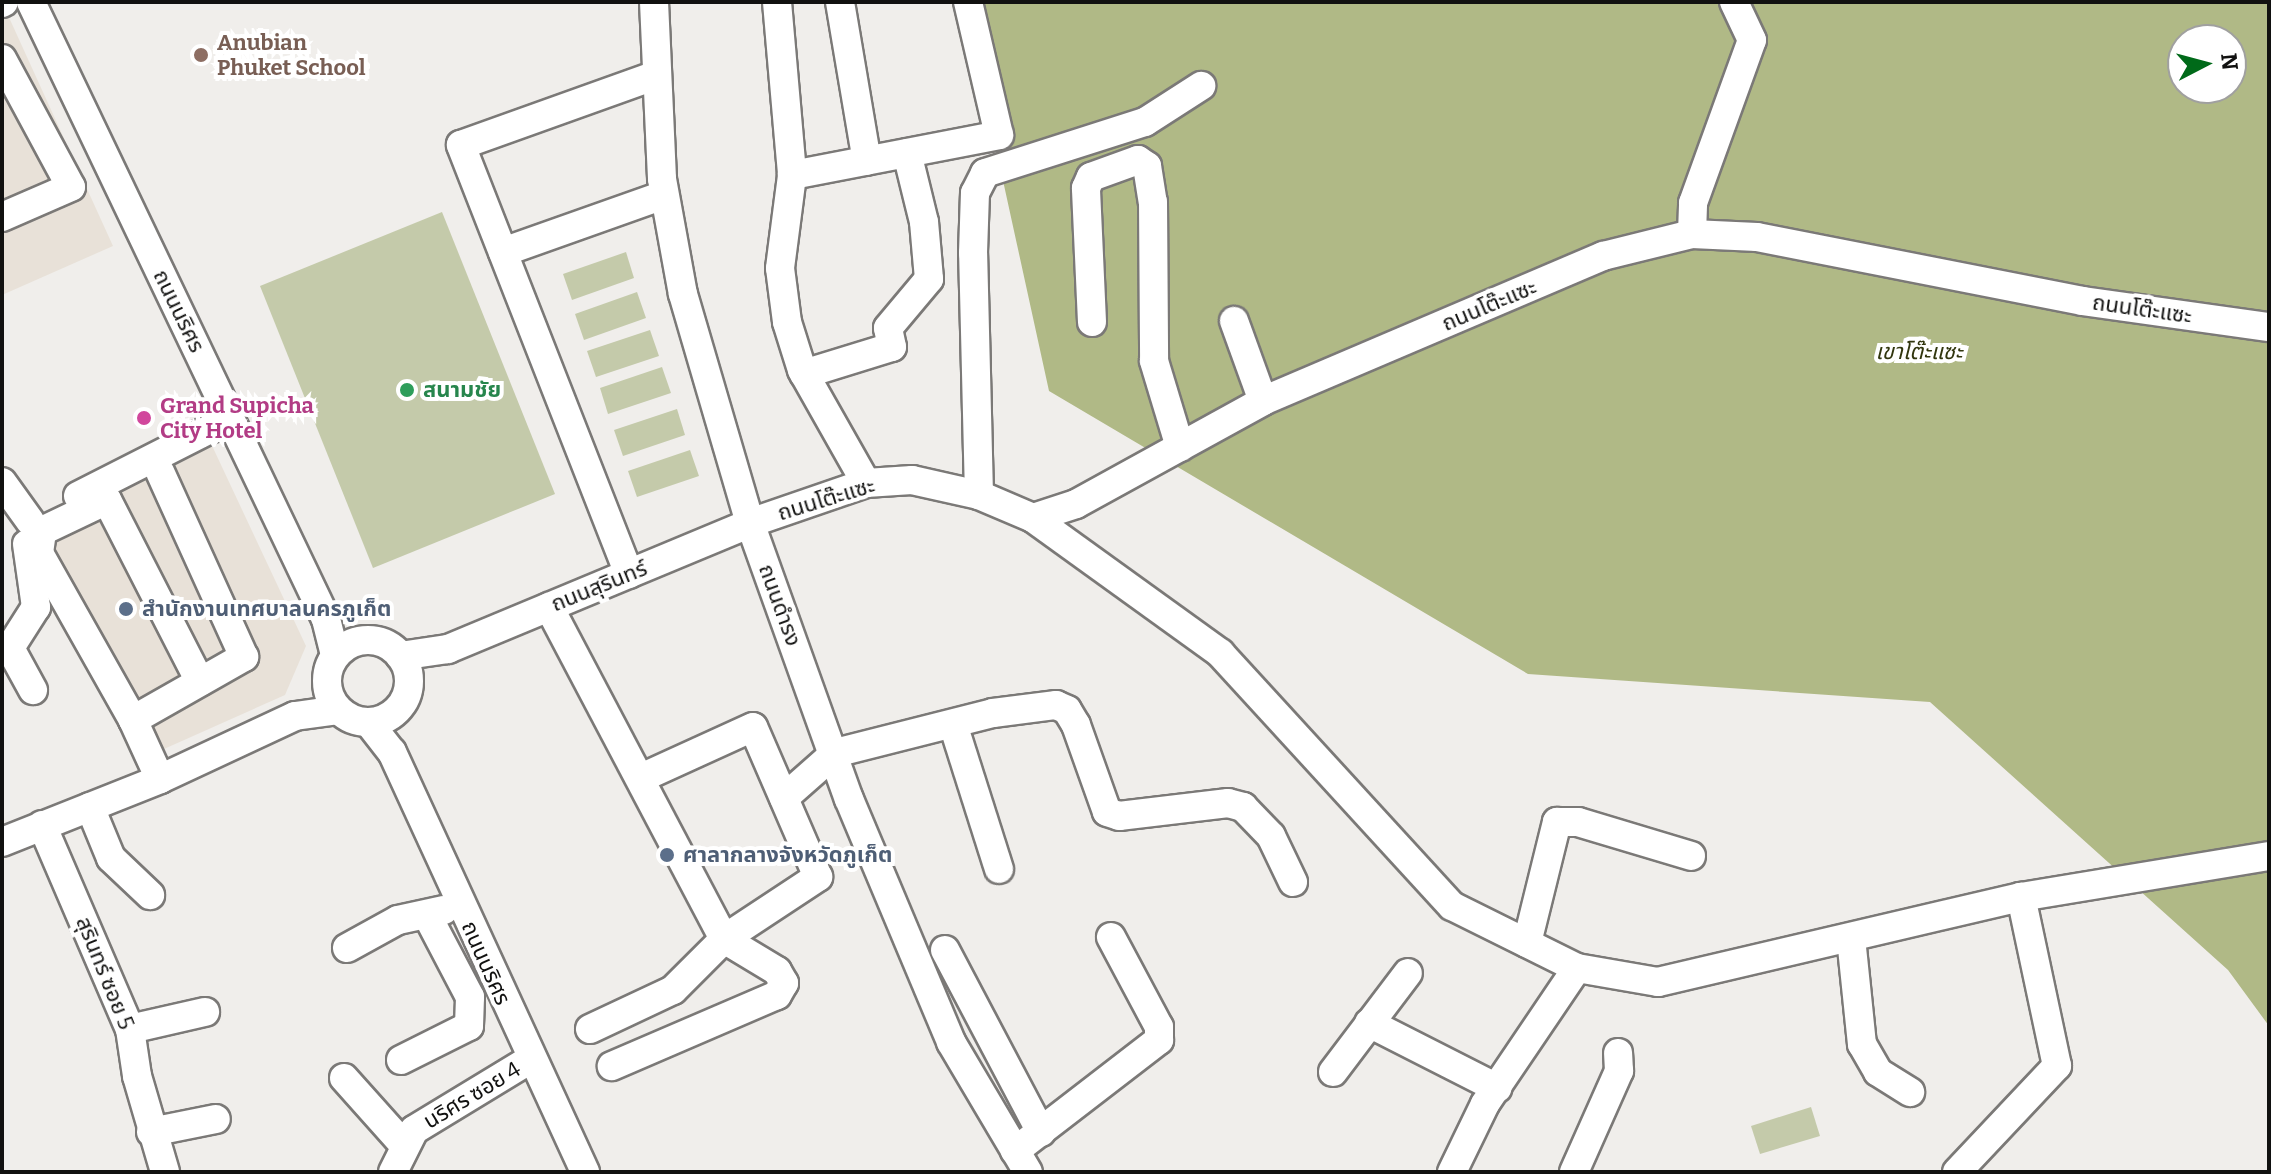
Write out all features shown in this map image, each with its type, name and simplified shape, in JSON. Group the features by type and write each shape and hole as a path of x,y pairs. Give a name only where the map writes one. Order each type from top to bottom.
{"street":[{"name":"ถนนนริศร","path":"31,2 326,619 345,648"},
{"name":"ถนนดำรง","path":"654,2 664,195 683,294 750,523 849,799 951,1042 1021,1162"},
{"path":"777,2 792,175 780,268 787,322 804,374 866,483"},
{"path":"840,2 867,161"},
{"path":"792,175 999,135 968,2"},
{"path":"1692,234 1693,203 1752,40 1734,2"},
{"path":"2,59 71,187 2,217"},
{"path":"629,574 461,145 656,75"},
{"path":"979,495 973,253 975,193 985,173 1145,122 1201,86"},
{"path":"804,374 892,347 888,328 929,279 924,222 907,153"},
{"path":"1092,322 1086,188 1091,177 1121,162 1138,160 1147,166 1153,202 1154,361 1180,447"},
{"path":"503,252 664,195"},
{"name":"ถนนโต๊ะแซะ","path":"750,523 866,483 912,480 979,495 1033,518 1076,504 1263,401 1603,256 1692,234 1757,237 2083,301 2269,327"},
{"path":"1234,321 1263,401"},
{"path":"160,779 133,720 39,553 42,531 160,472 232,423"},
{"path":"33,690 10,648 36,607 26,535 30,521 232,423"},
{"path":"133,720 244,657 160,472"},
{"path":"2,482 30,521"},
{"path":"107,500 200,682"},
{"path":"1033,518 1220,653 1452,906 1577,968 1658,982 2021,897 2269,856"},
{"name":"ถนนสุรินทร์","path":"405,668 750,523"},
{"path":"549,607 724,939 777,971 784,983 777,995 612,1066"},
{"path":"2,842 160,779 332,699 381,718 402,705 405,668 380,641 345,648 332,699"},
{"path":"784,798 835,753 953,724 1056,705 1067,710 1107,812 1119,816 1228,803 1243,807 1271,836 1293,882"},
{"name":"ถนนนริศร","path":"381,718 392,752 529,1060 585,1172"},
{"path":"953,724 999,869"},
{"path":"590,1029 673,990 724,939 818,877 753,727 641,778"},
{"path":"90,807 111,858 150,895"},
{"path":"1527,943 1557,822 1578,822 1691,856"},
{"name":"สุรินทร์ ซอย 5","path":"42,825 130,1029 151,1132 165,1172"},
{"path":"1957,1172 2057,1066 2021,897"},
{"path":"347,948 398,920 428,917 459,903"},
{"path":"401,1060 469,1026 470,997 428,917"},
{"path":"1021,1162 1041,1132 1159,1040 1159,1027 1111,937"},
{"path":"1851,938 1862,1044 1878,1072 1910,1092"},
{"path":"945,950 1041,1132"},
{"path":"1452,1172 1497,1088 1577,968"},
{"path":"1333,1072 1408,973"},
{"path":"470,997 495,984"},
{"path":"130,1029 205,1012"},
{"path":"1369,1023 1497,1088"},
{"path":"1574,1172 1619,1071 1618,1053"},
{"name":"นริศร ซอย 4","path":"393,1172 403,1144 414,1130 529,1060"},
{"path":"344,1078 403,1144"},
{"path":"151,1132 216,1119"}],"shaded area":[{"path":"2,2 113,246 2,295"},
{"path":"207,435 306,646 285,695 146,757 42,565 62,510"}],"green space":[{"name":"เขาโต๊ะแซะ","path":"964,2 2269,2 2269,1026 2228,970 1930,702 1528,674 1049,391"},
{"name":"สนามชัย","path":"442,212 555,494 373,568 260,286"},
{"path":"626,252 634,278 572,300 563,274"},
{"path":"637,292 646,318 584,340 575,314"},
{"path":"650,330 659,356 596,377 587,351"},
{"path":"662,367 671,393 608,414 600,388"},
{"path":"677,409 685,435 623,456 614,430"},
{"path":"690,450 699,476 637,497 628,471"},
{"path":"1811,1107 1820,1136 1760,1154 1751,1126"}],"place":[{"name":"Anubian Phuket School","path":"201,55"},
{"name":"สนามชัย","path":"407,390"},
{"name":"Grand Supicha City Hotel","path":"144,418"},
{"name":"สำนักงานเทศบาลนครภูเก็ต","path":"126,609"},
{"name":"ศาลากลางจังหวัดภูเก็ต","path":"667,855"}]}
